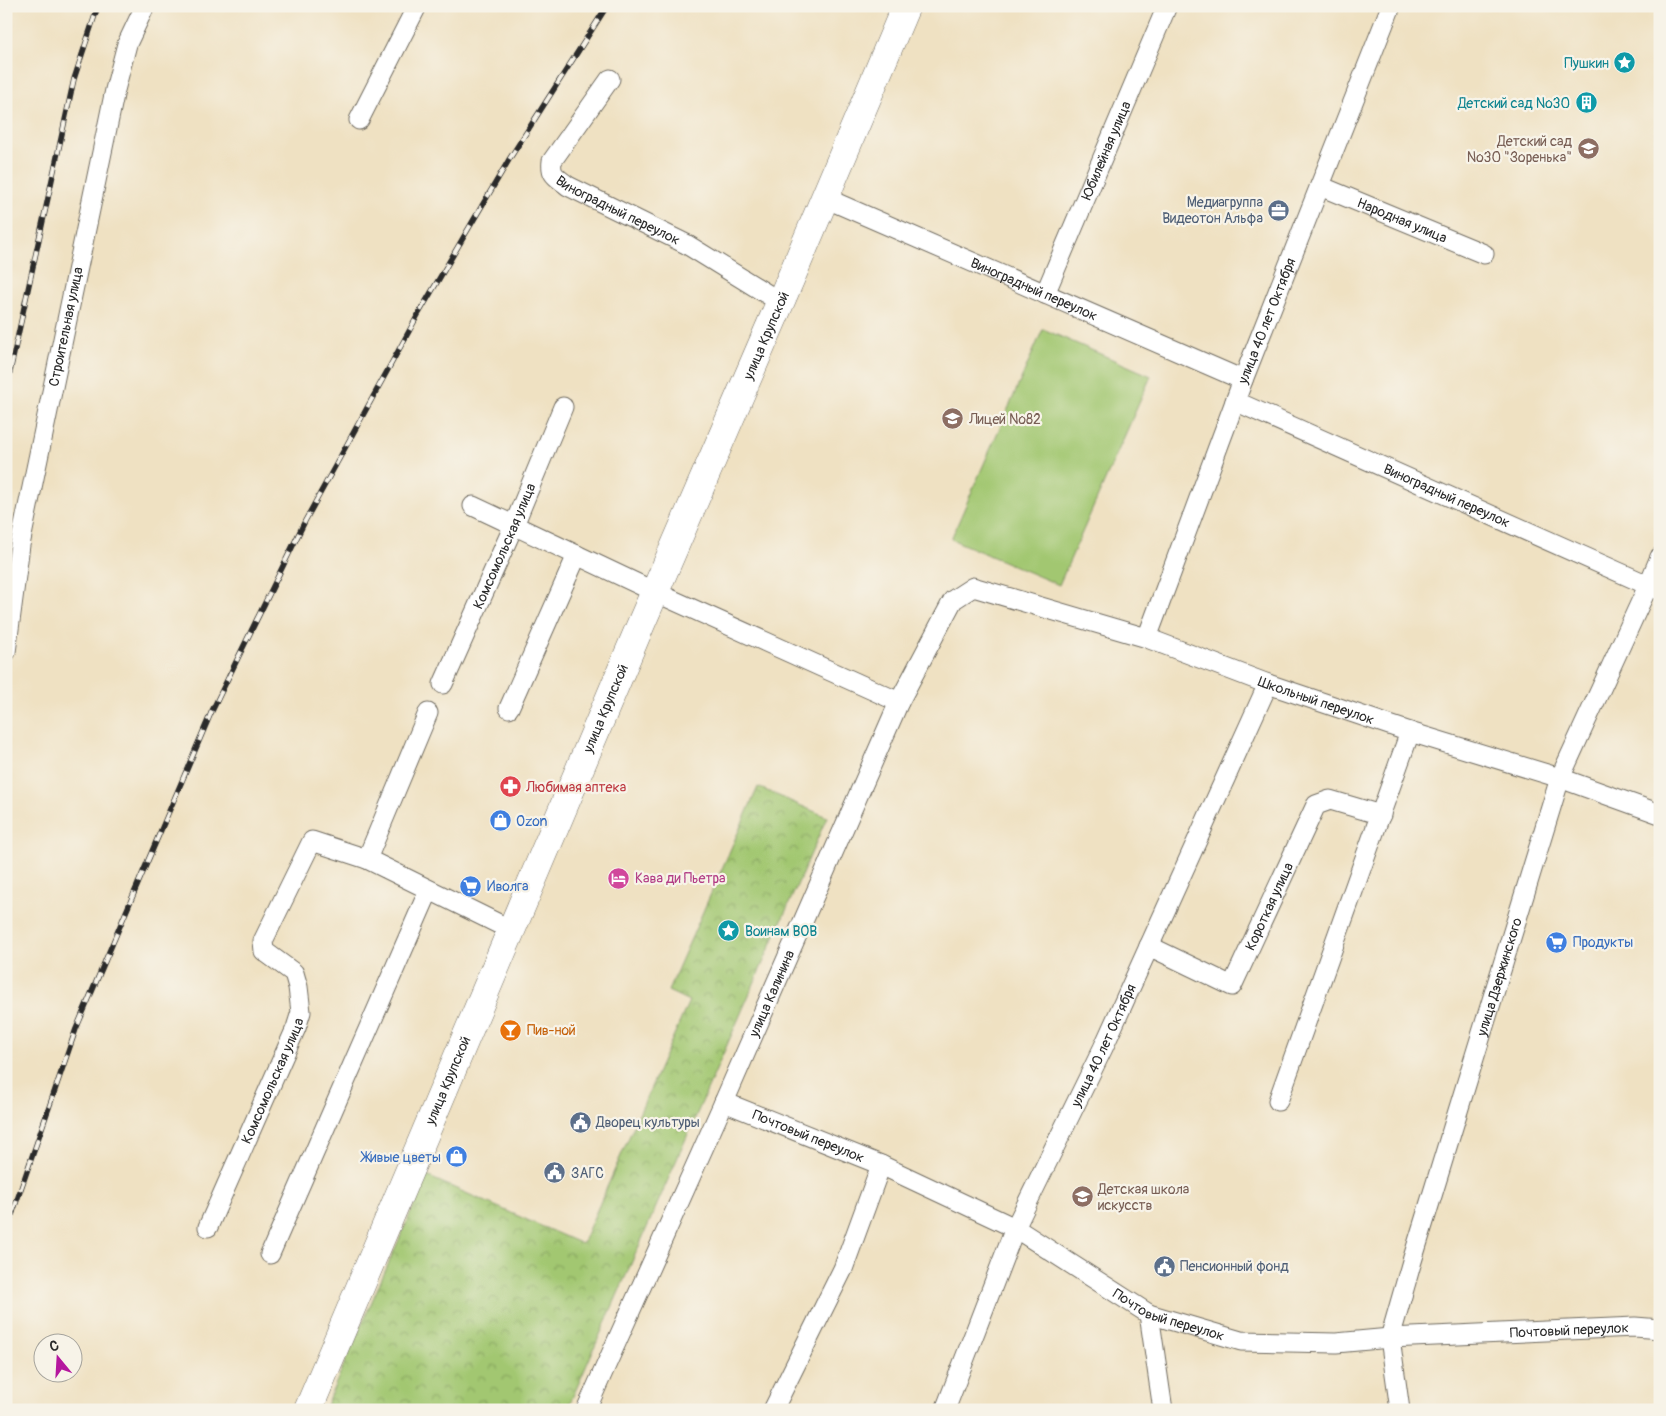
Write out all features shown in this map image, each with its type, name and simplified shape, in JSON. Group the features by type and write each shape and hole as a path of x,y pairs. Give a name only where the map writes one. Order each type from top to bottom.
{"main road":[{"name":"улица Крупской","path":"308,1410 906,6"}],"street":[{"name":"Строительная улица","path":"6,652 20,545 115,90 127,44 144,6"},
{"path":"359,120 417,6"},
{"name":"Юбилейная улица","path":"1045,294 1167,6"},
{"name":"улица 40 лет Октября","path":"1147,638 1243,380 1391,6"},
{"name":"Виноградный переулок","path":"610,80 552,161 551,169 554,175 568,186 686,244 780,302"},
{"name":"Народная улица","path":"1320,186 1484,254"},
{"name":"Виноградный переулок","path":"825,198 1243,380"},
{"name":"Виноградный переулок","path":"1235,401 1654,588"},
{"name":"Комсомольская улица","path":"443,684 514,525 563,407"},
{"path":"473,506 655,592 899,702"},
{"path":"509,708 577,555"},
{"name":"улица Дзержинского","path":"1400,1410 1390,1338 1412,1261 1560,778 1654,588 1660,558"},
{"name":"Школьный переулок","path":"973,587 1147,638 1268,684 1410,732 1560,778 1660,814"},
{"name":"улица Калинина","path":"586,1410 724,1102 899,702 953,600 973,587"},
{"name":"улица 40 лет Октября","path":"944,1410 1015,1228 1102,1048 1268,684"},
{"path":"428,713 367,859 511,930"},
{"path":"1278,1101 1410,732"},
{"name":"Короткая улица","path":"1149,946 1232,986 1316,805 1330,800 1381,815"},
{"name":"Комсомольская улица","path":"208,1227 296,1028 301,1012 294,973 264,951 263,941 312,841 367,859"},
{"path":"270,1254 429,890"},
{"name":"Почтовый переулок","path":"724,1102 881,1165 1015,1228 1149,1314 1240,1341 1336,1343 1390,1338 1635,1327 1660,1329"},
{"path":"773,1410 843,1269 881,1165"},
{"path":"1149,1314 1163,1410"}],"green space":[{"path":"1043,329 1151,376 1059,585 951,539"},
{"path":"758,787 827,817 567,1410 324,1410 427,1176 582,1244 689,1001 668,991"}],"railway":[{"path":"6,390 74,79 98,6"},
{"path":"6,1232 76,1029 211,713 305,521 419,313 510,158 607,6"}],"place":[{"name":"Пушкин","path":"1625,63"},
{"name":"Детский сад №30","path":"1586,103"},
{"name":"Детский сад №30 \"Зоренька\"","path":"1588,149"},
{"name":"Медиагруппа Видеотон Альфа","path":"1279,210"},
{"name":"Лицей №82","path":"953,419"},
{"name":"Любимая аптека","path":"510,787"},
{"name":"Ozon","path":"500,821"},
{"name":"Кава ди Пьетра","path":"619,878"},
{"name":"Иволга","path":"471,886"},
{"name":"Воинам ВОВ","path":"729,931"},
{"name":"Продукты","path":"1557,942"},
{"name":"Пив-ной","path":"511,1030"},
{"name":"Дворец культуры","path":"580,1122"},
{"name":"Живые цветы","path":"457,1157"},
{"name":"ЗАГС","path":"555,1173"},
{"name":"Детская школа искусств","path":"1082,1197"},
{"name":"Пенсионный фонд","path":"1164,1266"}]}
